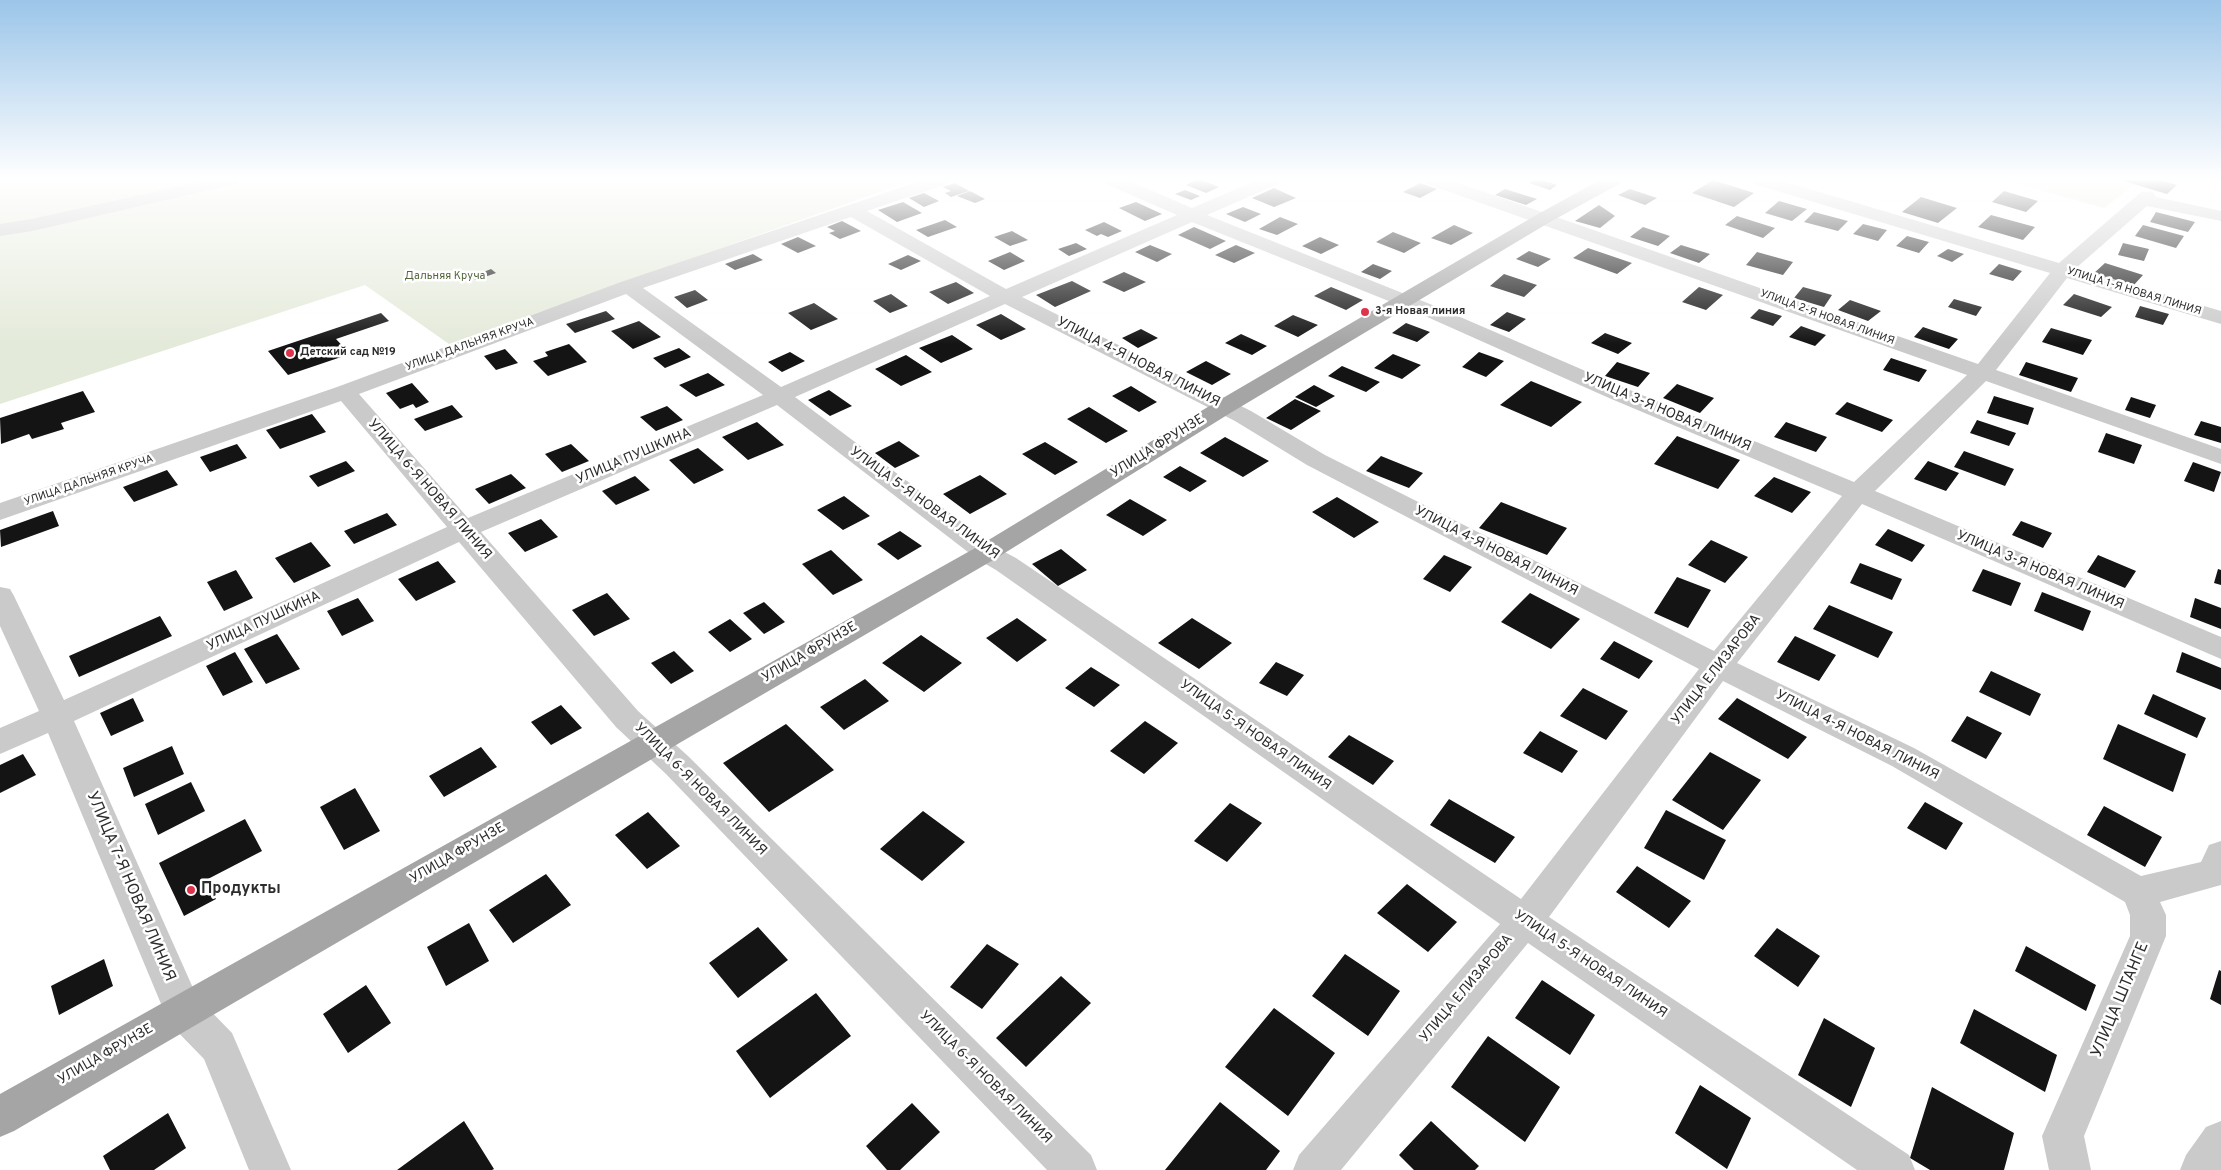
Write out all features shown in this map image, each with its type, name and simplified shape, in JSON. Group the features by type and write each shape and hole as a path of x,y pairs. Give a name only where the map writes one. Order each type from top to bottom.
{"main road":[{"name":"УЛИЦА ФРУНЗЕ","path":"0,1117 183,1010 986,553 1224,407 1516,235"}],"street":[{"name":"УЛИЦА ДАЛЬНЯЯ КРУЧА","path":"0,512 345,392 628,286 783,235"},
{"name":"УЛИЦА 4-Я НОВАЯ ЛИНИЯ","path":"896,235 1004,296 1243,416 1316,460 1718,666 1903,757 2138,892"},
{"name":"УЛИЦА ПУШКИНА","path":"0,742 463,530 779,396 1004,296 1150,235"},
{"name":"УЛИЦА 3-Я НОВАЯ ЛИНИЯ","path":"1240,235 1406,301 1617,393 1858,493 2221,649"},
{"name":"УЛИЦА 2-Я НОВАЯ ЛИНИЯ","path":"1591,235 2221,457"},
{"name":"УЛИЦА 1-Я НОВАЯ ЛИНИЯ","path":"1944,235 2221,318"},
{"name":"УЛИЦА ЕЛИЗАРОВА","path":"1314,1170 1525,921 1718,666 1858,493 1982,373 2064,270 2104,235"},
{"name":"УЛИЦА 5-Я НОВАЯ ЛИНИЯ","path":"628,286 779,396 986,553 1006,564 1525,921 1894,1170"},
{"name":"УЛИЦА 6-Я НОВАЯ ЛИНИЯ","path":"345,392 627,718 677,765 1076,1170"},
{"name":"УЛИЦА 7-Я НОВАЯ ЛИНИЯ","path":"0,596 57,717 183,1010 218,1046 270,1170"},
{"path":"2138,892 2181,883 2214,873 2221,855"},
{"name":"УЛИЦА ШТАНГЕ","path":"2070,1170 2062,1136 2148,936 2148,915 2138,892"},
{"path":"2201,1170 2221,1142"}],"green space":[{"name":"Дальняя Круча","path":"0,235 759,235 449,344 365,285 0,404"}],"building":[{"path":"832,235 852,235 840,239"},
{"path":"1001,235 1018,235 1028,240 1010,246 994,237"},
{"path":"1178,235 1211,235 1226,241 1210,249"},
{"path":"1389,235 1400,235 1421,243 1404,253 1376,242"},
{"path":"1437,235 1470,235 1451,245 1431,238"},
{"path":"1633,235 1670,236 1658,246 1630,237"},
{"path":"1753,235 1767,235 1763,238"},
{"path":"1855,235 1883,235 1878,241"},
{"path":"2004,235 2028,235 2023,240"},
{"path":"2179,235 2184,236 2176,248 2135,236"},
{"path":"1907,236 1929,242 1919,253 1896,246"},
{"path":"798,237 816,246 798,253 781,244"},
{"path":"1320,237 1339,245 1321,254 1302,246"},
{"path":"1076,243 1087,249 1069,256 1058,249"},
{"path":"2123,243 2149,249 2144,261 2118,255"},
{"path":"1150,245 1172,254 1157,262 1135,252"},
{"path":"1236,245 1255,253 1234,263 1215,255"},
{"path":"1681,245 1710,254 1699,263 1670,253"},
{"path":"1588,248 1632,263 1617,274 1573,258"},
{"path":"1948,249 1964,254 1952,262 1937,256"},
{"path":"1529,251 1551,259 1538,267 1516,259"},
{"path":"1010,252 1025,261 1004,270 988,261"},
{"path":"1757,252 1793,262 1783,275 1746,265"},
{"path":"753,254 763,260 735,270 725,264"},
{"path":"908,255 921,261 901,270 888,264"},
{"path":"2105,263 2143,275 2133,286 2093,274"},
{"path":"1373,264 1392,271 1380,279 1361,272"},
{"path":"1999,264 2022,271 2013,281 1989,274"},
{"path":"491,269 496,273 476,280 471,277"},
{"path":"1124,272 1146,282 1124,292 1102,282"},
{"path":"1504,274 1537,285 1524,297 1490,286"},
{"path":"1072,281 1091,291 1055,307 1036,295"},
{"path":"956,282 974,293 948,304 929,292"},
{"path":"1331,287 1363,300 1346,310 1314,296"},
{"path":"1699,287 1723,295 1706,310 1682,302"},
{"path":"1803,287 1832,295 1824,307 1794,298"},
{"path":"695,290 708,300 687,308 674,297"},
{"path":"891,294 908,306 890,313 873,301"},
{"path":"2074,294 2112,307 2101,317 2063,305"},
{"path":"1954,299 1982,307 1976,316 1948,307"},
{"path":"1850,300 1881,311 1868,321 1838,310"},
{"path":"814,303 838,319 811,330 788,313"},
{"path":"2140,306 2169,314 2163,325 2135,317"},
{"path":"1759,309 1782,316 1773,326 1750,318"},
{"path":"606,311 615,319 575,333 566,324"},
{"path":"1507,312 1526,319 1509,332 1490,325"},
{"path":"381,313 389,321 336,339 350,354 288,375 268,351"},
{"path":"1001,314 1026,329 1001,340 976,325"},
{"path":"1293,315 1318,325 1298,337 1274,326"},
{"path":"639,321 661,337 633,349 611,331"},
{"path":"1406,323 1430,332 1417,342 1392,333"},
{"path":"1801,326 1826,335 1815,346 1789,337"},
{"path":"1923,327 1958,339 1949,349 1914,337"},
{"path":"2051,328 2092,340 2083,355 2042,342"},
{"path":"1141,329 1158,338 1138,348 1122,338"},
{"path":"1605,333 1632,343 1618,354 1591,343"},
{"path":"1241,334 1267,346 1252,355 1225,343"},
{"path":"952,335 973,349 941,363 919,348"},
{"path":"569,344 587,362 548,376 533,361 548,356 545,352"},
{"path":"679,348 691,357 665,368 653,358"},
{"path":"505,349 518,363 496,370 484,356"},
{"path":"790,352 805,361 782,372 768,362"},
{"path":"1479,352 1504,361 1486,377 1462,367"},
{"path":"1393,354 1421,365 1402,379 1374,368"},
{"path":"906,355 932,372 901,386 875,369"},
{"path":"1891,358 1927,370 1919,382 1883,370"},
{"path":"1206,361 1231,374 1212,385 1186,372"},
{"path":"1617,362 1650,373 1638,387 1605,376"},
{"path":"2026,362 2078,378 2071,392 2019,375"},
{"path":"1342,366 1380,382 1366,392 1328,376"},
{"path":"708,373 725,385 696,397 679,385"},
{"path":"1531,381 1582,402 1551,427 1500,405"},
{"path":"412,383 429,402 416,408 413,404 400,409 386,393"},
{"path":"1677,384 1714,398 1700,413 1663,398"},
{"path":"1314,385 1335,396 1316,407 1295,397"},
{"path":"1131,386 1157,402 1139,412 1112,396"},
{"path":"829,390 852,406 830,416 808,400"},
{"path":"83,391 95,412 61,423 64,429 32,439 29,434 1,444 0,418"},
{"path":"1994,396 2034,408 2028,425 1987,413"},
{"path":"2131,397 2156,405 2150,418 2125,410"},
{"path":"1295,399 1321,411 1291,430 1266,418"},
{"path":"1847,402 1893,420 1882,432 1835,414"},
{"path":"452,405 463,417 425,431 414,419"},
{"path":"667,406 683,420 656,431 640,417"},
{"path":"1089,407 1128,431 1106,443 1067,419"},
{"path":"312,414 326,432 280,449 266,430"},
{"path":"1977,420 2016,433 2009,446 1970,433"},
{"path":"2201,421 2221,427 2221,443 2194,435"},
{"path":"757,422 784,445 748,460 722,437"},
{"path":"1786,422 1827,437 1816,452 1774,437"},
{"path":"2106,433 2142,445 2134,464 2098,452"},
{"path":"1677,436 1740,460 1718,489 1654,464"},
{"path":"1225,437 1269,461 1243,477 1200,453"},
{"path":"899,441 920,456 895,468 875,453"},
{"path":"1045,442 1078,462 1055,475 1022,454"},
{"path":"237,444 247,458 210,472 200,457"},
{"path":"571,444 589,461 562,472 545,454"},
{"path":"698,448 724,470 694,484 669,460"},
{"path":"1964,451 2014,469 2005,486 1954,467"},
{"path":"1381,456 1423,473 1409,488 1366,471"},
{"path":"346,461 355,471 318,487 309,476"},
{"path":"1928,461 1959,473 1946,491 1914,479"},
{"path":"2193,462 2221,472 2214,492 2184,481"},
{"path":"1180,466 1207,481 1190,492 1163,477"},
{"path":"167,470 178,485 134,502 123,487"},
{"path":"511,474 526,488 489,504 475,489"},
{"path":"980,475 1007,494 970,514 943,494"},
{"path":"635,476 650,490 616,505 602,491"},
{"path":"1774,477 1811,492 1792,513 1754,496"},
{"path":"844,496 870,516 843,530 817,510"},
{"path":"1337,497 1379,522 1354,538 1312,512"},
{"path":"1130,499 1167,520 1143,536 1106,515"},
{"path":"1501,502 1567,528 1547,555 1479,528"},
{"path":"53,511 59,526 1,547 0,530"},
{"path":"387,513 397,525 354,544 344,531"},
{"path":"541,519 558,537 525,552 508,533"},
{"path":"2021,521 2052,533 2043,548 2012,535"},
{"path":"1888,529 1925,545 1912,562 1875,545"},
{"path":"900,531 922,546 898,560 877,544"},
{"path":"1711,540 1748,557 1725,583 1688,565"},
{"path":"311,542 331,566 294,583 275,558"},
{"path":"1061,549 1087,570 1058,586 1032,564"},
{"path":"831,550 863,580 833,595 802,564"},
{"path":"1444,555 1472,567 1450,592 1423,579"},
{"path":"2098,555 2136,571 2125,588 2087,572"},
{"path":"438,561 456,582 416,601 398,579"},
{"path":"1860,563 1902,579 1892,600 1850,583"},
{"path":"1983,569 2021,583 2011,606 1972,591"},
{"path":"2218,569 2221,570 2221,585 2214,583"},
{"path":"236,570 253,598 224,611 207,582"},
{"path":"1677,577 1711,590 1688,628 1654,613"},
{"path":"2042,592 2091,611 2083,631 2034,611"},
{"path":"607,593 630,619 594,636 572,610"},
{"path":"1530,593 1580,619 1551,649 1501,622"},
{"path":"358,598 374,621 342,636 327,611"},
{"path":"2195,598 2221,608 2221,629 2190,617"},
{"path":"764,602 785,622 764,634 743,613"},
{"path":"1829,605 1893,632 1878,658 1813,629"},
{"path":"160,616 172,636 79,677 69,656"},
{"path":"1017,618 1047,640 1017,662 986,638"},
{"path":"1192,618 1232,643 1199,669 1158,643"},
{"path":"730,619 752,639 730,652 708,632"},
{"path":"277,634 300,669 266,684 244,649"},
{"path":"921,635 962,663 924,692 882,663"},
{"path":"1795,636 1836,655 1819,681 1777,662"},
{"path":"1614,641 1653,661 1639,679 1600,659"},
{"path":"674,651 694,671 671,684 651,663"},
{"path":"235,652 253,682 223,696 206,666"},
{"path":"2182,652 2221,668 2221,690 2176,672"},
{"path":"1276,662 1304,675 1287,696 1259,683"},
{"path":"1091,667 1120,685 1094,707 1065,688"},
{"path":"1991,671 2041,694 2030,716 1979,692"},
{"path":"865,679 889,701 844,730 820,707"},
{"path":"1583,688 1628,711 1606,740 1560,716"},
{"path":"2153,694 2206,718 2197,738 2144,714"},
{"path":"133,698 144,721 111,736 100,713"},
{"path":"1737,698 1807,737 1788,759 1718,719"},
{"path":"561,705 582,728 551,745 531,722"},
{"path":"1967,716 2002,733 1986,759 1951,741"},
{"path":"1145,721 1178,743 1144,774 1110,751"},
{"path":"786,724 834,770 769,812 723,763"},
{"path":"2118,724 2186,754 2173,792 2103,759"},
{"path":"1540,731 1578,751 1562,773 1523,753"},
{"path":"1349,735 1394,761 1373,785 1328,757"},
{"path":"172,746 184,774 134,797 123,768"},
{"path":"481,747 497,767 444,797 429,776"},
{"path":"1710,752 1761,780 1723,830 1672,800"},
{"path":"23,754 36,775 0,793 0,765"},
{"path":"191,782 205,811 158,835 145,804"},
{"path":"355,788 380,831 344,850 320,807"},
{"path":"1449,799 1515,837 1495,863 1430,825"},
{"path":"1925,802 1963,823 1946,850 1907,828"},
{"path":"1230,803 1262,823 1227,862 1194,841"},
{"path":"2104,806 2162,837 2145,867 2087,835"},
{"path":"1666,810 1726,840 1704,880 1644,848"},
{"path":"923,811 965,842 922,881 880,849"},
{"path":"648,812 680,846 647,869 615,835"},
{"path":"245,819 262,851 206,880 216,899 184,916 159,863"},
{"path":"1637,866 1691,901 1669,928 1616,892"},
{"path":"546,874 571,905 513,943 489,910"},
{"path":"1407,884 1457,922 1428,952 1377,913"},
{"path":"469,923 489,961 446,986 427,947"},
{"path":"758,927 788,960 738,998 709,963"},
{"path":"1777,928 1820,956 1798,987 1754,956"},
{"path":"987,944 1019,964 982,1009 950,987"},
{"path":"2026,946 2096,985 2086,1011 2015,971"},
{"path":"1345,954 1400,991 1368,1036 1312,996"},
{"path":"104,959 113,986 59,1015 51,986"},
{"path":"2219,970 2221,971 2221,1005 2210,999"},
{"path":"1061,976 1091,1003 1026,1067 996,1038"},
{"path":"1542,980 1595,1015 1570,1055 1515,1018"},
{"path":"366,985 391,1023 348,1053 323,1014"},
{"path":"816,993 851,1036 770,1098 736,1051"},
{"path":"1274,1008 1335,1053 1288,1116 1225,1067"},
{"path":"1974,1009 2057,1055 2045,1092 1960,1043"},
{"path":"1824,1018 1875,1048 1851,1107 1798,1075"},
{"path":"1488,1036 1560,1087 1525,1142 1451,1087"},
{"path":"1700,1085 1751,1118 1727,1169 1675,1133"},
{"path":"1932,1087 2014,1133 2004,1170 1930,1170 1910,1158"},
{"path":"1220,1102 1280,1151 1266,1170 1165,1170"},
{"path":"912,1103 940,1132 900,1170 887,1170 866,1146"},
{"path":"168,1113 186,1148 154,1170 110,1170 103,1156"},
{"path":"464,1121 494,1169 397,1170"},
{"path":"1431,1121 1479,1166 1475,1170 1414,1170 1399,1155"}],"place":[{"name":"3-я Новая линия","path":"1365,312"},
{"name":"Детский сад №19","path":"290,353"},
{"name":"Продукты","path":"191,890"}]}
